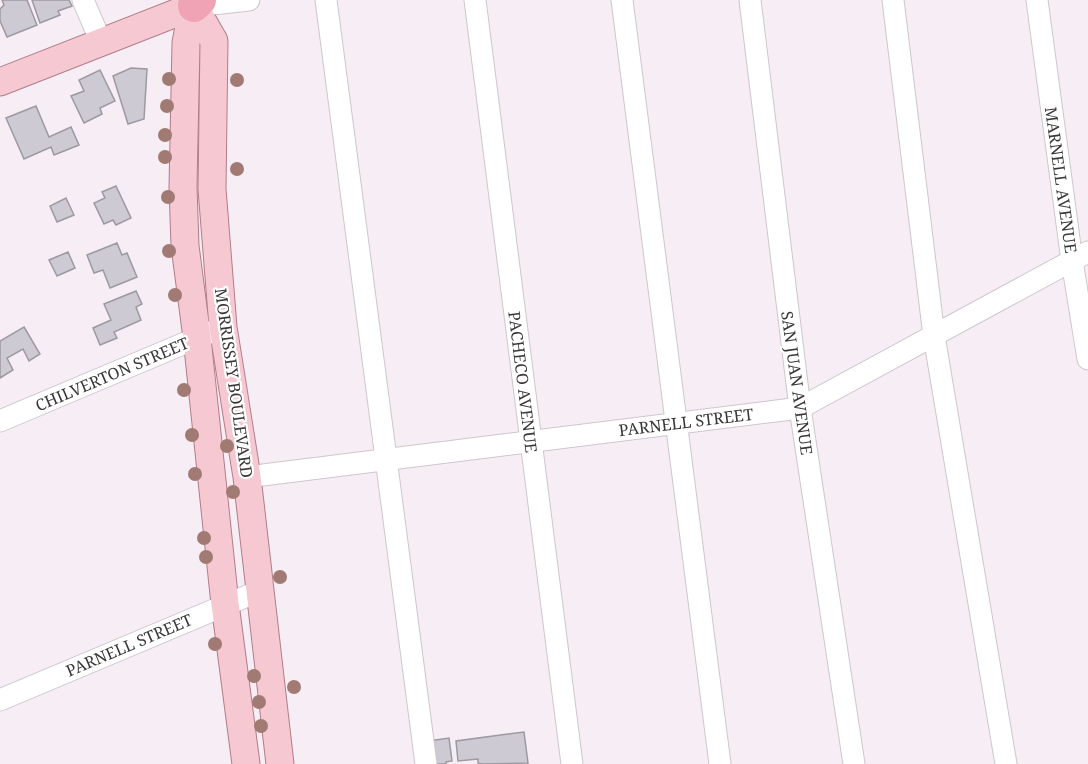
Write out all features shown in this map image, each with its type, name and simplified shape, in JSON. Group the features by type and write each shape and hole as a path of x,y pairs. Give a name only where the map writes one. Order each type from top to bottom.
{"main road":[{"path":"0,81 196,2"},
{"name":"MORRISSEY BOULEVARD","path":"196,2 214,41 212,189 223,327 247,477 280,764"},
{"name":"MORRISSEY BOULEVARD","path":"196,2 186,44 183,187 185,246 225,604 246,764"}],"street":[{"path":"83,0 101,42"},
{"path":"196,2 249,0"},
{"path":"326,0 426,764"},
{"name":"PACHECO AVENUE","path":"475,0 572,764"},
{"path":"622,0 720,764"},
{"name":"SAN JUAN AVENUE","path":"750,0 800,408 854,764"},
{"path":"893,0 934,336 1006,764"},
{"name":"MARNELL AVENUE","path":"1037,0 1080,256 1088,359"},
{"name":"PARNELL STREET","path":"247,477 800,408 1080,256"},
{"name":"CHILVERTON STREET","path":"0,422 223,327"},
{"name":"PARNELL STREET","path":"0,700 259,591"}],"building":[{"path":"2,0 27,0 37,25 7,37 0,21 0,9 4,5"},
{"path":"32,0 69,0 72,6 58,11 60,15 40,23"},
{"path":"131,68 147,69 144,119 128,124 113,76"},
{"path":"100,70 115,101 100,108 102,114 84,123 71,96 84,91 79,80"},
{"path":"36,106 49,137 71,127 79,145 54,155 51,147 24,159 6,118"},
{"path":"116,186 131,218 116,225 113,220 104,224 94,203 105,198 102,192"},
{"path":"66,198 74,215 57,222 50,206"},
{"path":"117,243 122,255 127,253 137,277 110,288 103,270 94,273 87,255"},
{"path":"68,252 75,268 57,276 49,260"},
{"path":"136,291 142,304 136,307 141,320 114,332 117,338 100,345 93,328 111,320 104,304"},
{"path":"24,327 40,354 29,361 23,349 7,358 13,370 0,378 0,341"},
{"path":"524,732 528,763 482,764 478,763 478,759 458,761 456,741"},
{"path":"449,738 452,761 446,764 432,764 429,741"}]}
